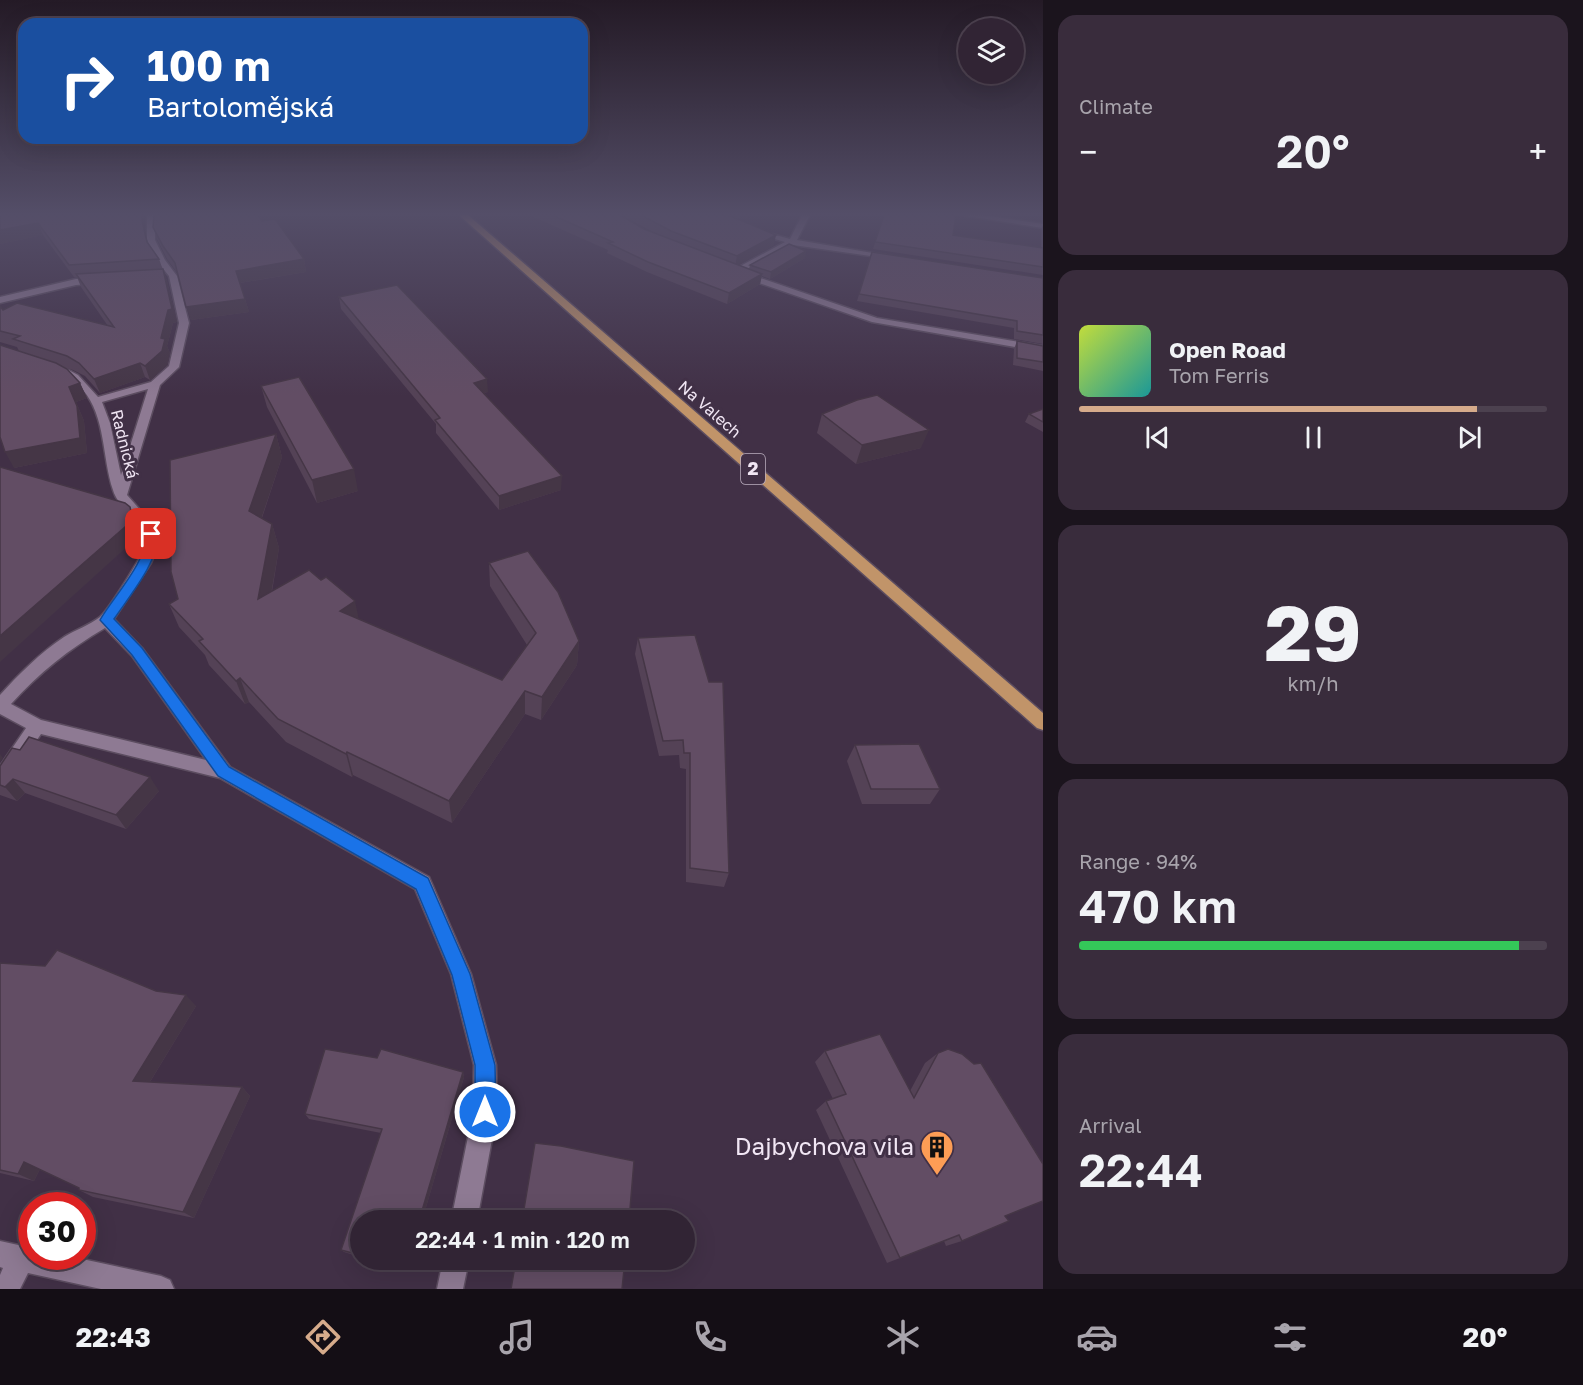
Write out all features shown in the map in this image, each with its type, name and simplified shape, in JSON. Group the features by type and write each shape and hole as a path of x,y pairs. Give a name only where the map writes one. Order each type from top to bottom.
{"main road":[{"name":"Na Valech","path":"532,275 1043,723"}],"street":[{"path":"744,275 875,320 1043,349"},
{"path":"162,277 172,276 184,323 174,367 155,384 121,495 145,520 153,545 144,563 106,620 68,642 27,676 0,706 37,726 224,772 422,883 461,974 485,1065 485,1112 466,1210"},
{"path":"0,300 76,282 108,280"},
{"name":"Radnická","path":"45,365 79,380 98,400 121,495"},
{"name":"Radnická","path":"98,400 155,384"},
{"path":"106,620 137,652 224,772"},
{"path":"0,780 37,726"},
{"path":"7,1289 10,1256 161,1289"},
{"path":"450,1289 454,1270"}],"building":[{"path":"77,275 164,275 172,309 168,310 161,338 165,339 162,351 145,366 140,363 94,379 79,363 67,356 13,339 20,336 0,331 0,306 3,310 17,303 114,327"},
{"path":"178,275 237,275 245,299 186,307"},
{"path":"682,275 760,275 729,293"},
{"path":"865,275 1024,275 1043,278 1043,335 1017,331 1017,321 859,294"},
{"path":"397,285 487,379 474,383 562,476 499,496 435,420 440,418 339,297"},
{"path":"1017,341 1043,346 1043,362 1017,358"},
{"path":"0,345 56,363 67,369 80,383 69,387 77,406 80,438 5,452 0,437"},
{"path":"299,377 354,469 312,480 261,386"},
{"path":"877,395 929,430 862,445 822,414 857,400"},
{"path":"1043,409 1043,422 1029,414"},
{"path":"276,434 249,511 272,524 258,599 309,570 321,580 326,577 355,601 340,611 502,680 536,633 489,563 528,551 558,592 579,641 542,697 525,691 449,801 347,752 346,754 278,719 240,678 236,681 199,641 203,639 169,604 178,599 171,572 170,460"},
{"path":"0,467 125,503 130,507 133,520 0,636"},
{"path":"695,635 709,682 723,682 729,873 690,868 690,753 684,753 683,740 663,741 638,638"},
{"path":"29,737 150,777 116,815 13,779 5,787 0,785 0,766 12,748 20,750"},
{"path":"919,744 940,789 871,789 855,745"},
{"path":"57,950 156,991 186,995 133,1081 242,1087 183,1212 79,1190 24,1162 18,1174 0,1170 0,963 45,966"},
{"name":"Dajbychova vila","path":"880,1034 914,1098 938,1053 948,1049 962,1054 974,1064 981,1063 1043,1164 1043,1201 1005,1216 1009,1221 962,1241 959,1235 900,1258 826,1101 846,1094 825,1051"},
{"path":"325,1049 377,1058 381,1049 463,1072 422,1210 355,1210 382,1129 305,1114"},
{"path":"535,1143 634,1161 630,1210 524,1210"},
{"path":"350,1223 350,1252 341,1250"},
{"path":"514,1270 624,1270 622,1289 511,1289"}],"place":[{"name":"Dajbychova vila","path":"937,1176"}],"route":[{"path":"151,534 153,545 144,563 106,620 137,652 224,772 422,883 461,974 485,1065 485,1112"}]}
